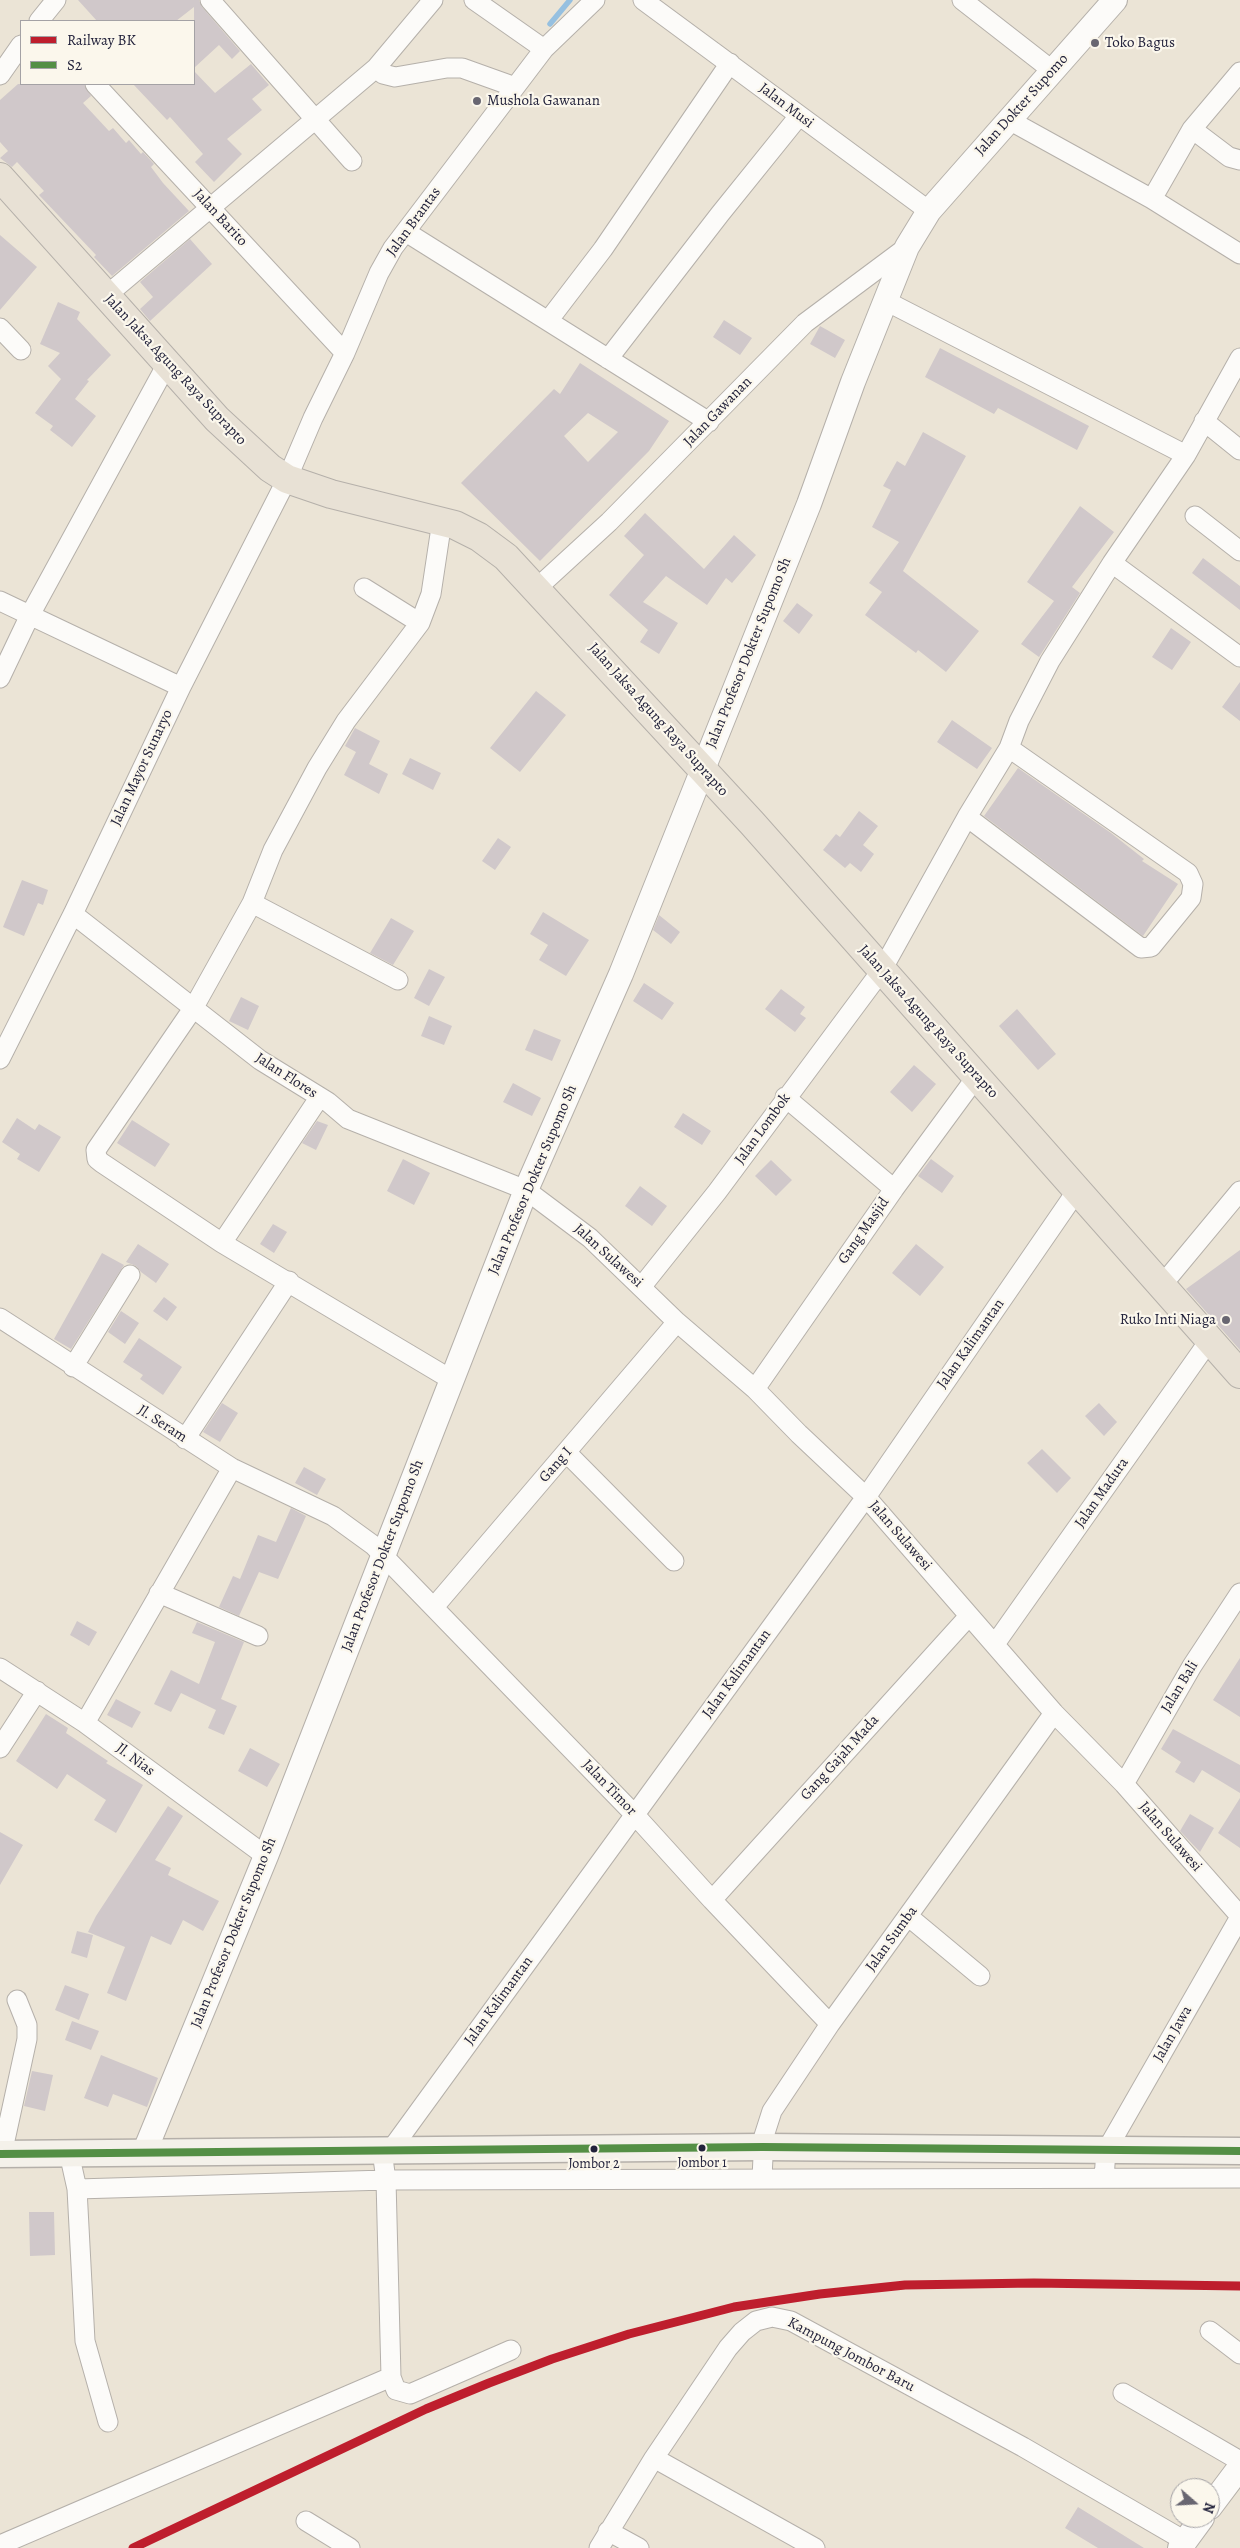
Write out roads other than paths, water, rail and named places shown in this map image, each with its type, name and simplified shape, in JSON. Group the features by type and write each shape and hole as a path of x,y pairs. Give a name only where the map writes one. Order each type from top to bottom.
{"main road":[{"name":"Jalan Jaksa Agung Raya Suprapto","path":"0,177 234,437 270,468 287,479 331,494 442,521 479,537 506,557 537,588 702,769 977,1076 1076,1192 1162,1285 1209,1341 1240,1374"},
{"path":"1,2154 763,2147 1240,2151"}],"street":[{"path":"40,20 56,0"},
{"path":"210,0 352,161"},
{"path":"107,295 376,68 433,0"},
{"path":"474,0 544,49"},
{"name":"Jalan Brantas","path":"287,479 345,353 379,273 393,248 510,85 595,0"},
{"name":"Jalan Musi","path":"644,0 929,211"},
{"path":"962,0 1053,71"},
{"name":"Jalan Dokter Supomo","path":"929,211 1115,0"},
{"path":"0,75 20,47"},
{"path":"548,321 603,250 730,64"},
{"path":"376,68 390,77 447,68 462,68 510,85"},
{"path":"1152,199 1192,129 1240,72"},
{"name":"Jalan Barito","path":"96,85 345,353"},
{"path":"608,359 720,214 799,116"},
{"path":"1008,120 1152,199 1240,254"},
{"path":"1192,129 1229,157 1240,160"},
{"name":"Jalan Profesor Dokter Supomo Sh","path":"144,2153 266,1856 526,1190 621,974 809,504 884,300 907,247 929,211"},
{"path":"406,232 709,422"},
{"name":"Jalan Gawanan","path":"537,588 609,522 805,323 907,247"},
{"path":"884,300 1186,454"},
{"path":"0,328 21,350"},
{"name":"Jalan Lombok","path":"642,1286 717,1192 785,1097 882,970 967,817 1009,748 1019,721 1050,661 1112,563 1186,454 1240,358"},
{"path":"0,678 30,615 167,364"},
{"path":"1204,422 1240,450"},
{"name":"Jalan Mayor Sunaryo","path":"0,1059 73,914 181,687 287,479"},
{"path":"1195,516 1240,551"},
{"path":"442,521 431,594 420,623 346,721 317,768 273,850 252,903 194,1007 98,1143 96,1155 102,1163 222,1243 289,1281 452,1380"},
{"path":"1112,563 1240,657"},
{"path":"364,588 420,623"},
{"path":"0,601 181,687"},
{"path":"967,817 1141,948 1151,947 1191,898 1194,884 1188,873 1009,748"},
{"path":"252,903 398,980"},
{"name":"Jalan Flores","path":"73,914 260,1060 320,1098 348,1119 526,1190"},
{"name":"Gang Masjid","path":"755,1389 894,1189 977,1076"},
{"path":"785,1097 894,1189"},
{"path":"222,1243 320,1098"},
{"name":"Jalan Sulawesi","path":"526,1190 590,1238 642,1286 677,1322 755,1389 798,1434 866,1497 1054,1713 1124,1784 1240,1916"},
{"path":"1162,1285 1240,1191"},
{"name":"Jalan Kalimantan","path":"386,2151 866,1497 1076,1192"},
{"path":"73,1367 130,1275"},
{"path":"185,1440 289,1281"},
{"name":"Jl. Seram","path":"0,1318 185,1440 232,1468 339,1520 384,1556"},
{"name":"Gang I","path":"434,1607 677,1322"},
{"name":"Jalan Madura","path":"995,1644 1209,1341"},
{"path":"567,1453 674,1561"},
{"path":"85,1723 232,1468"},
{"name":"Jalan Timor","path":"384,1556 634,1814 712,1900 830,2024"},
{"path":"159,1593 258,1636"},
{"name":"Jalan Bali","path":"1124,1784 1192,1666 1240,1593"},
{"name":"Gang Gajah Mada","path":"712,1900 969,1616"},
{"name":"Jl. Nias","path":"0,1668 85,1723 266,1856"},
{"path":"0,1748 37,1691"},
{"name":"Jalan Sumba","path":"762,2178 764,2136 772,2111 830,2024 909,1917 1054,1713"},
{"name":"Jalan Jawa","path":"1106,2151 1240,1916"},
{"path":"909,1917 980,1976"},
{"path":"1,2154 27,2039 27,2025 17,2000"},
{"path":"386,2151 391,2376 396,2390 410,2394 511,2350"},
{"path":"1104,2178 1106,2151"},
{"path":"69,2153 77,2190 85,2341 108,2422"},
{"path":"77,2190 386,2180 1240,2178"},
{"name":"Kampung Jombor Baru","path":"599,2548 654,2458 742,2332 756,2322 772,2317 791,2321 1014,2442 1182,2545"},
{"path":"1210,2331 1240,2354"},
{"path":"0,2545 391,2376"},
{"path":"1123,2392 1240,2461"},
{"path":"654,2458 815,2548"},
{"path":"1220,2493 1240,2466"},
{"path":"306,2520 350,2548"},
{"path":"1182,2545 1195,2528"},
{"path":"608,2531 639,2548"}],"waterway":[{"path":"550,24 570,0"}],"rail line":[{"name":"BK","path":"133,2548 426,2409 489,2383 552,2359 629,2334 734,2307 820,2294 905,2285 1034,2283 1240,2286"}],"place":[{"name":"Toko Bagus","path":"1095,43"},
{"name":"Mushola Gawanan","path":"477,101"},
{"name":"Ruko Inti Niaga","path":"1226,1320"},
{"name":"Jombor 1","path":"702,2148"},
{"name":"Jombor 2","path":"594,2149"}]}
